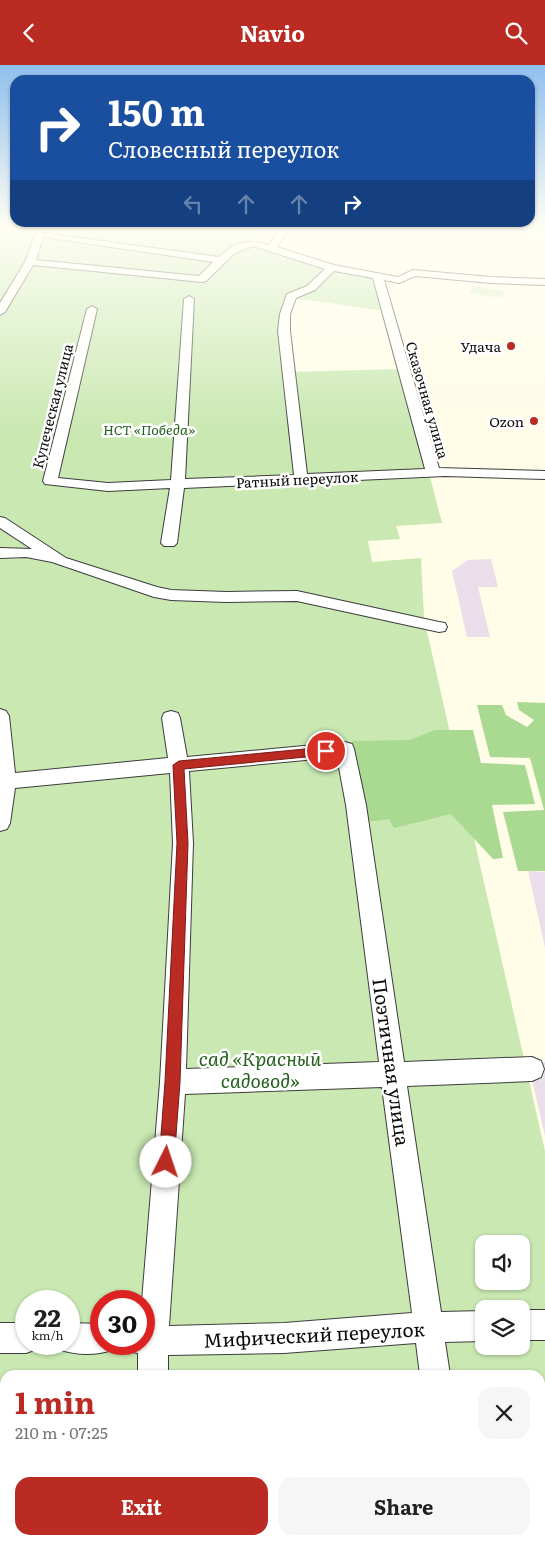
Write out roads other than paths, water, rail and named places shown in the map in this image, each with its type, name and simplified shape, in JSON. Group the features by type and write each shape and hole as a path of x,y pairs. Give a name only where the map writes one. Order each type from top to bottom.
{"street":[{"path":"0,312 11,294"},
{"path":"296,294 291,296 284,331 301,479"},
{"name":"Сказочная улица","path":"383,294 433,473"},
{"path":"169,543 178,484 189,299"},
{"name":"Купеческая улица","path":"50,481 92,309"},
{"name":"Ратный переулок","path":"50,481 108,487 433,473 545,475"},
{"path":"0,521 61,561"},
{"path":"0,553 26,552 170,595 226,597 297,596 440,627"},
{"path":"0,716 6,781 0,823"},
{"path":"153,1290 172,1082 182,843 179,765 171,718"},
{"name":"Поэтичная улица","path":"179,765 345,749 356,805 434,1370"},
{"path":"6,781 179,765"},
{"path":"172,1082 532,1069"},
{"path":"530,1325 545,1325"},
{"name":"Мифический переулок","path":"155,1341 284,1338 428,1327 475,1326"},
{"path":"0,1338 15,1338"},
{"path":"150,1355 152,1370"}],"place":[{"name":"Удача","path":"511,346"},
{"name":"Ozon","path":"534,421"}],"park label":[{"name":"НСТ «Победа»","path":"149,429"},
{"name":"сад «Красный садовод»","path":"260,1069"}]}
